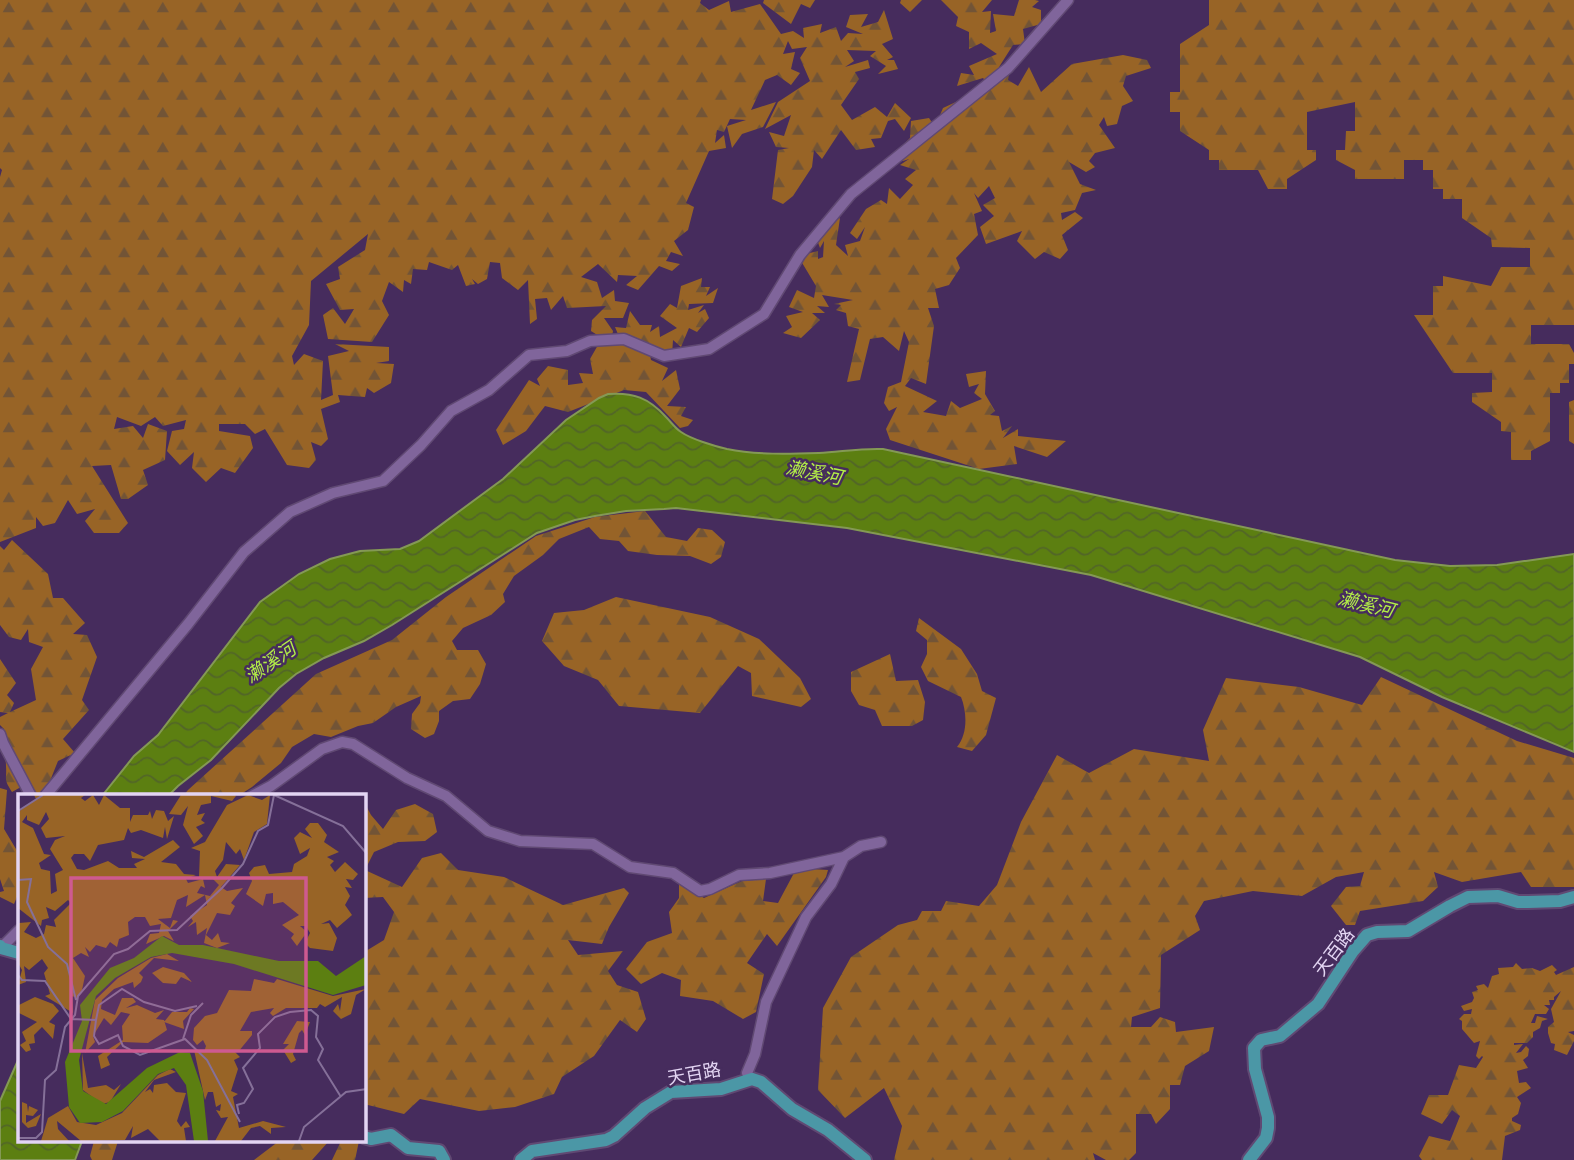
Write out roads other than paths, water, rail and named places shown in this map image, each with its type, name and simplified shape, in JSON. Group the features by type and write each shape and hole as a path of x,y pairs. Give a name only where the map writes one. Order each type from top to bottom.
{"main road":[{"name":"天百路","path":"1249,1160 1266,1139 1268,1128 1268,1117 1255,1069 1254,1048 1261,1040 1280,1035 1318,1003 1367,935 1408,931 1468,897 1498,896 1518,902 1560,901 1574,897"},
{"path":"0,948 18,953"},
{"name":"天百路","path":"521,1160 532,1151 606,1140 645,1108 671,1092 721,1089 751,1079"},
{"path":"751,1079 761,1082 792,1109 828,1130 865,1160"},
{"path":"366,1138 391,1135 408,1147 439,1151 444,1160"}],"street":[{"path":"47,794 188,624 244,552 290,512 333,493 383,481 421,445 451,411 489,390 529,355 567,351 590,341 624,339 664,356 709,349 764,314 800,254 851,194 1008,68 1068,0"},
{"path":"0,734 30,794"},
{"path":"256,794 322,749 342,743 353,744 407,778 446,796 488,831 520,841 593,844 631,867 673,873 700,891 739,875 771,873 844,857 861,846 881,842"},
{"path":"751,1079 747,1073 755,1054 766,1002 806,917 831,884 844,857"},
{"path":"0,948 18,931"}],"water":[{"name":"濑溪河","path":"608,394 625,394 640,398 660,410 685,435 727,449 784,454 883,449 1395,560 1450,566 1497,565 1574,554 1574,752 1442,697 1360,657 1091,575 847,528 676,508 595,516 537,533 392,625 296,674 279,688 211,760 170,794 104,794 134,756 158,735 260,602 299,574 330,559 360,551 400,549 419,541 503,479 566,420"},
{"path":"18,1060 18,1142 82,1142 75,1160 0,1160 0,1101"}]}
